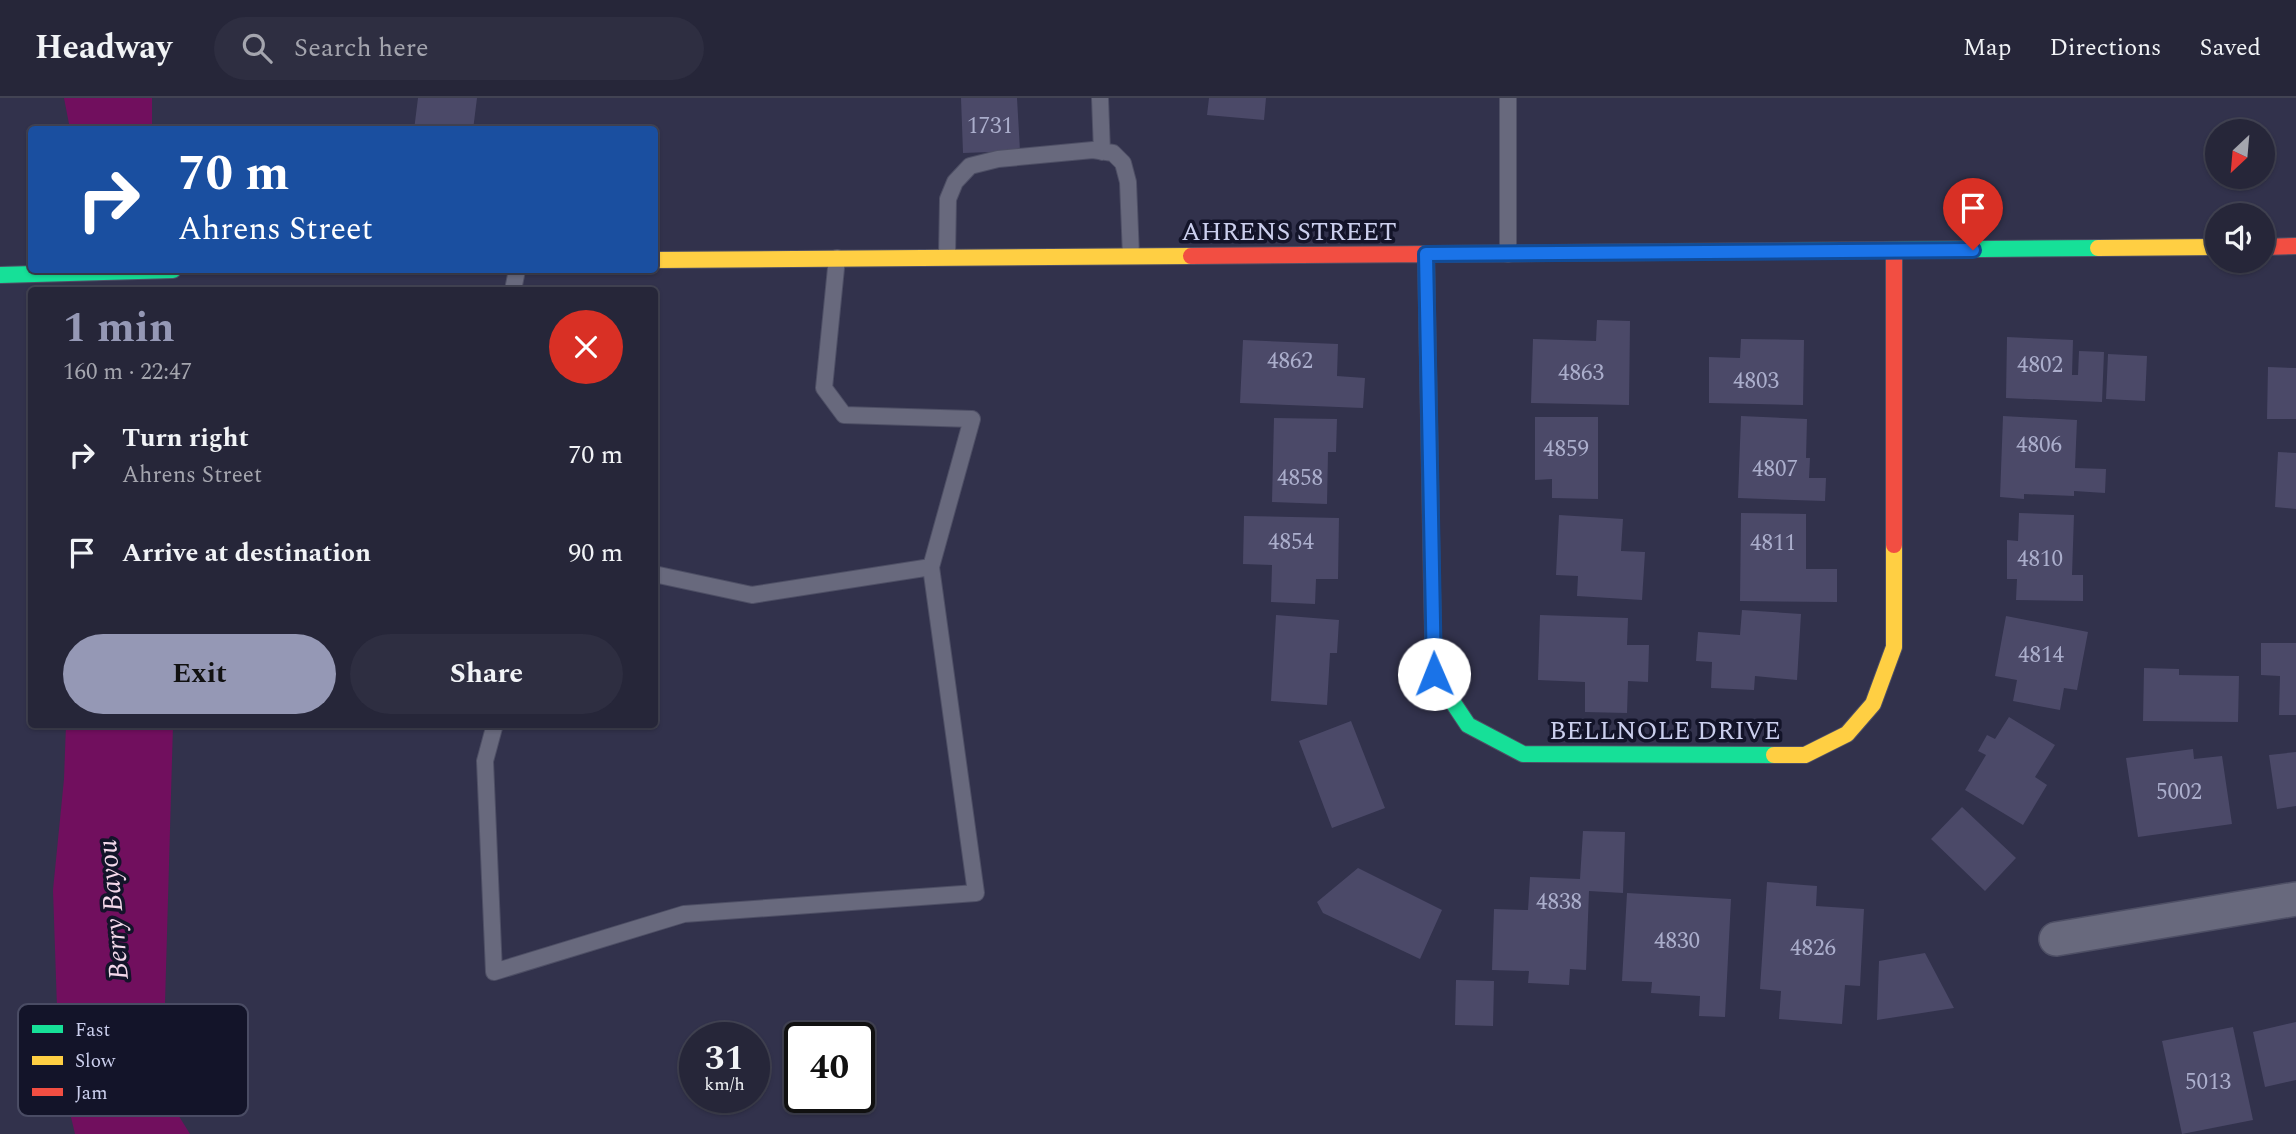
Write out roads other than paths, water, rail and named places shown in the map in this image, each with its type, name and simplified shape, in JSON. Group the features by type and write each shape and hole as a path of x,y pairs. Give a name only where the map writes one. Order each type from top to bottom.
{"street":[{"name":"AHRENS STREET","path":"658,260 2205,247"},
{"path":"2275,247 2296,247"},
{"name":"BELLNOLE DRIVE","path":"1426,254 1434,674 1468,725 1523,754 1805,755 1847,734 1873,704 1894,647 1894,250"},
{"path":"0,275 69,273"},
{"path":"2056,939 2296,899"}],"lane":[{"path":"1100,98 1102,152"},
{"path":"1508,98 1508,254"},
{"path":"947,257 948,199 955,182 970,166 999,159 1093,150 1113,153 1123,163 1128,181 1131,256"},
{"path":"494,728 485,761 494,972 684,914 976,893 931,567 972,419 844,415 824,388 837,258"},
{"path":"658,575 752,595 931,567"}],"water":[{"path":"64,98 152,98 152,126 69,126"},
{"name":"Berry Bayou","path":"66,728 173,728 165,1004 57,1004 53,890 64,779"},
{"path":"71,1116 179,1116 190,1134 75,1134"}]}
